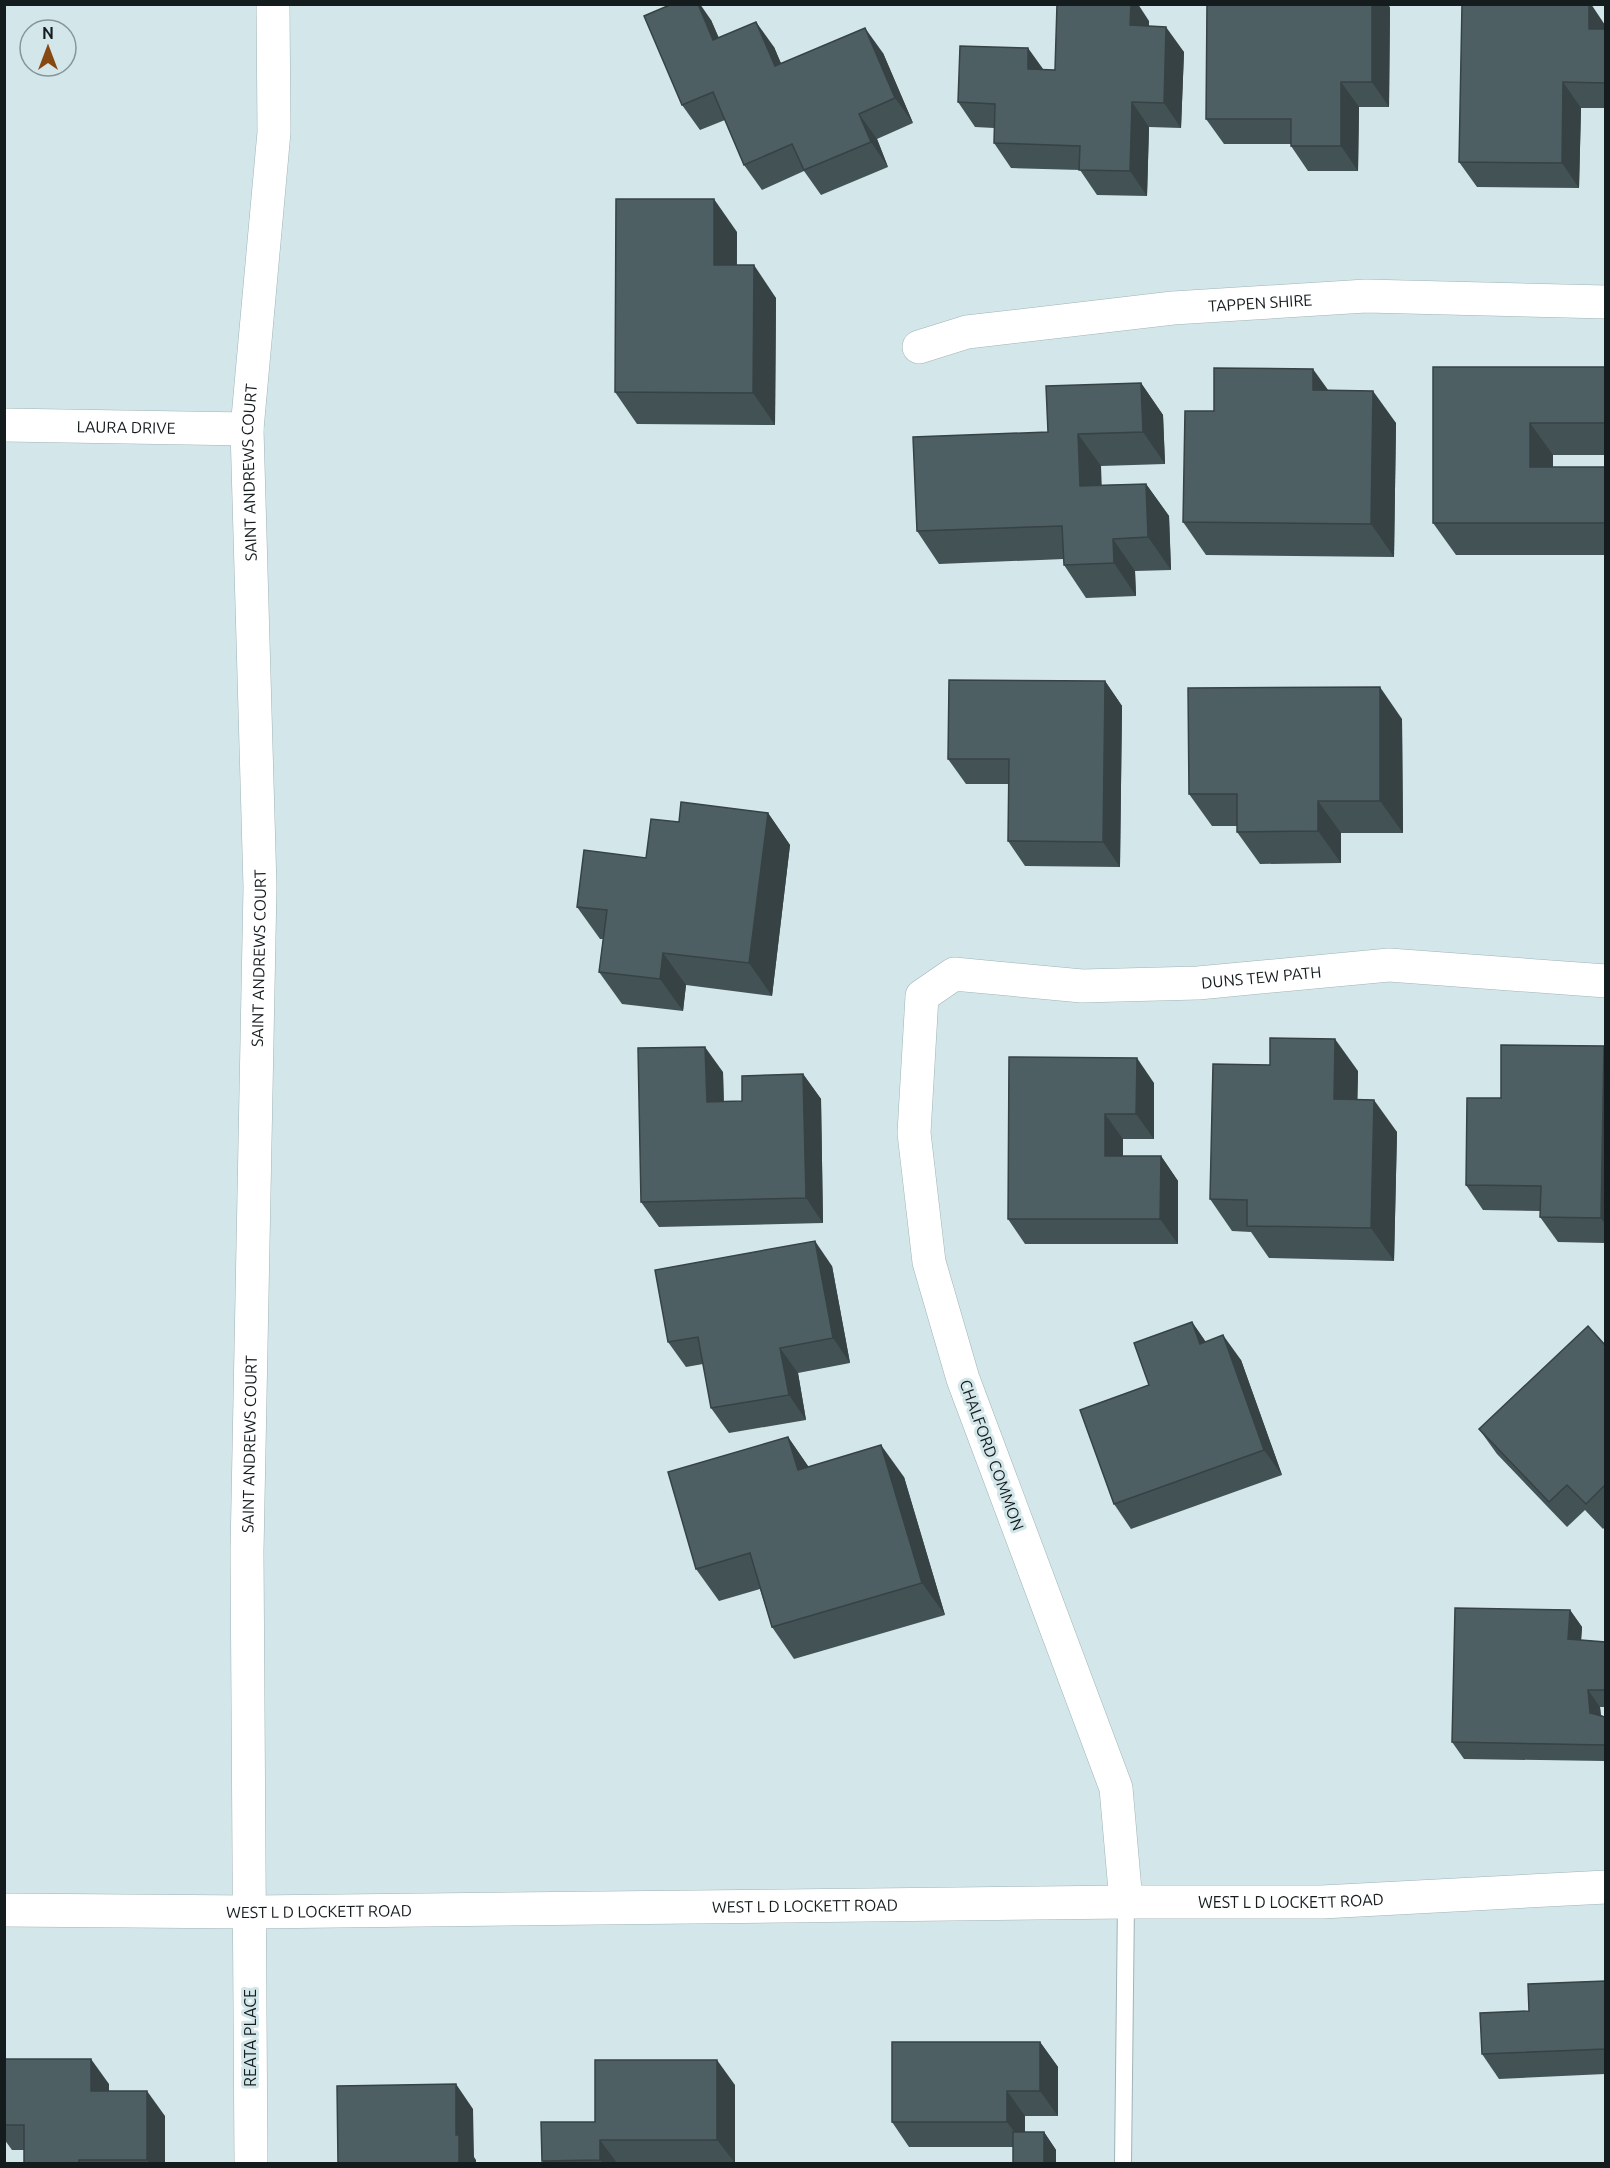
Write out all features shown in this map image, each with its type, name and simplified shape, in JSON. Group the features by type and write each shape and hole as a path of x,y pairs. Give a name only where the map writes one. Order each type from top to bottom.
{"street":[{"name":"SAINT ANDREWS COURT","path":"250,1912 248,1552 260,886 247,429 274,132 273,4"},
{"name":"TAPPEN SHIRE","path":"918,347 967,332 1173,308 1366,296 1605,302"},
{"name":"LAURA DRIVE","path":"4,425 247,429"},
{"name":"DUNS TEW PATH","path":"922,996 954,974 1082,986 1198,983 1389,965 1605,981"},
{"name":"CHALFORD COMMON","path":"922,996 914,1133 929,1262 963,1379 1116,1788 1125,1902"},
{"name":"WEST L D LOCKETT ROAD","path":"4,1910 250,1912 1125,1902 1322,1902 1605,1887"},
{"name":"REATA PLACE","path":"250,1912 251,2163"}],"lane":[{"path":"1123,2163 1125,1902"}],"building":[{"path":"672,4 698,4 713,40 756,22 775,66 865,28 895,98 859,114 871,142 804,170 792,144 744,165 713,92 682,105 644,16"},
{"path":"1057,4 1131,4 1130,25 1166,27 1164,103 1132,102 1130,171 1079,170 1080,146 994,143 995,104 958,102 960,46 1028,48 1028,69 1055,70"},
{"path":"1207,4 1372,4 1372,82 1341,82 1341,146 1291,146 1291,119 1206,119"},
{"path":"1462,4 1589,4 1589,29 1605,29 1605,83 1563,82 1562,163 1459,162"},
{"path":"616,199 714,199 714,265 754,265 753,393 615,392"},
{"path":"1433,367 1605,367 1605,423 1530,423 1530,467 1605,467 1605,523 1433,523"},
{"path":"1214,368 1313,369 1313,390 1373,391 1371,524 1183,522 1185,411 1214,411"},
{"path":"1141,383 1143,432 1078,434 1080,486 1146,484 1148,537 1113,539 1114,563 1064,565 1062,526 917,531 913,437 1048,432 1046,386"},
{"path":"949,680 1105,681 1103,842 1008,841 1009,759 948,759"},
{"path":"1380,687 1380,801 1318,801 1318,831 1237,832 1237,794 1189,794 1188,688"},
{"path":"681,802 768,813 749,963 663,953 660,979 599,972 607,910 577,907 584,850 646,858 651,819 679,822"},
{"path":"1270,1038 1335,1039 1334,1099 1374,1100 1371,1228 1247,1226 1247,1200 1210,1199 1213,1064 1270,1065"},
{"path":"1501,1045 1604,1046 1601,1218 1540,1217 1541,1186 1466,1185 1467,1098 1501,1098"},
{"path":"705,1047 707,1102 742,1101 742,1076 803,1074 806,1198 641,1202 638,1048"},
{"path":"1009,1057 1137,1058 1136,1114 1105,1114 1105,1156 1161,1156 1160,1219 1008,1219"},
{"path":"815,1241 833,1338 780,1348 789,1395 711,1408 698,1337 668,1342 655,1270"},
{"path":"1192,1322 1200,1344 1223,1335 1264,1450 1114,1504 1080,1410 1149,1385 1134,1343"},
{"path":"1588,1326 1605,1345 1605,1485 1586,1504 1567,1485 1549,1502 1479,1429"},
{"path":"788,1437 798,1470 881,1445 922,1583 772,1627 750,1553 696,1569 668,1472"},
{"path":"1455,1608 1570,1610 1568,1639 1605,1642 1605,1690 1588,1690 1590,1713 1605,1717 1605,1745 1452,1742"},
{"path":"1605,1981 1605,2049 1482,2054 1480,2013 1529,2011 1528,1984"},
{"path":"892,2042 1040,2042 1040,2091 1007,2091 1007,2122 892,2122"},
{"path":"4,2059 91,2059 91,2091 147,2091 147,2160 24,2163 24,2125 4,2125"},
{"path":"595,2060 717,2060 717,2140 600,2140 600,2160 542,2161 541,2122 595,2122"},
{"path":"456,2084 456,2135 459,2135 459,2163 338,2163 337,2086"},
{"path":"1013,2132 1044,2132 1044,2163 1013,2163"}]}
